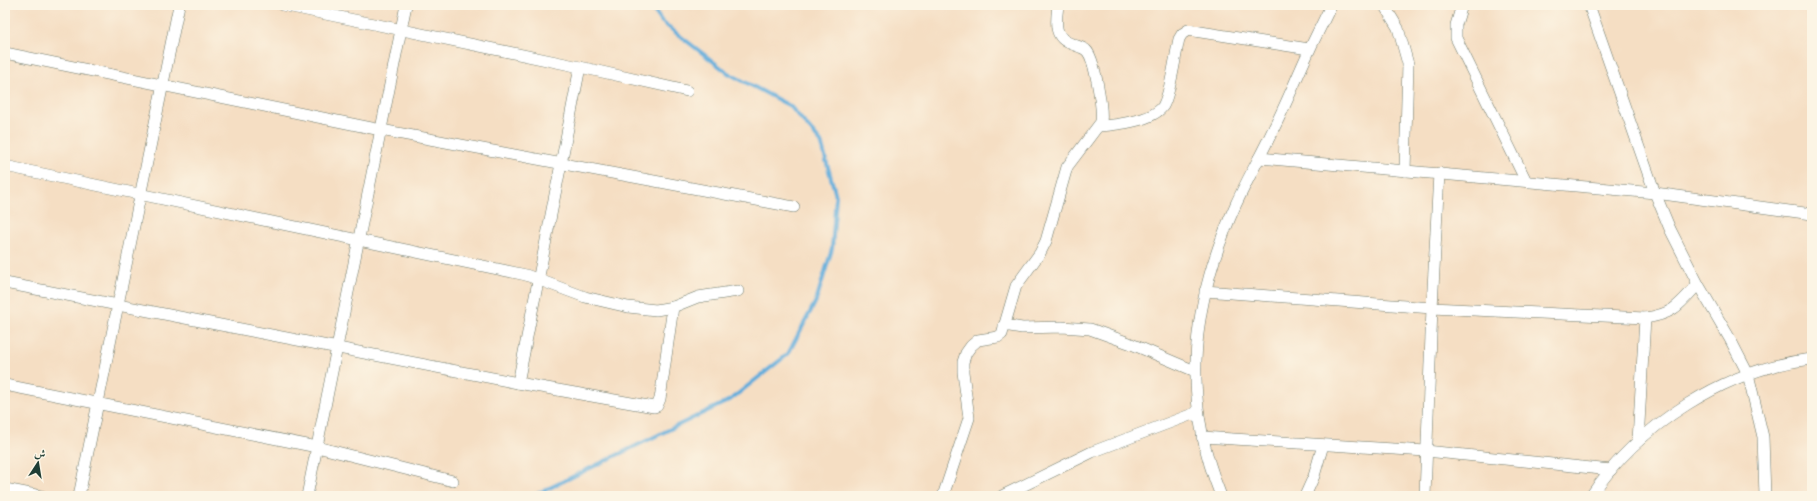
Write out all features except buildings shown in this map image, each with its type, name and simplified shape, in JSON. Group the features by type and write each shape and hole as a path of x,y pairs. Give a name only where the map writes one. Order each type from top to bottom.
{"street":[{"path":"79,496 179,5"},
{"path":"282,5 580,67 687,91"},
{"path":"306,496 406,5"},
{"path":"944,496 969,418 963,372 966,353 978,340 1000,336 1016,286 1040,253 1046,241 1067,168 1099,126 1102,118 1098,87 1091,59 1087,51 1063,40 1059,35 1057,20 1058,5"},
{"path":"1221,496 1210,470 1198,412 1195,371 1196,343 1201,306 1235,205 1259,158 1331,5"},
{"path":"1384,5 1398,28 1408,64 1405,171"},
{"path":"1462,5 1456,25 1456,38 1526,181"},
{"path":"1589,5 1670,229 1698,284 1730,339 1748,374 1763,437 1765,496"},
{"path":"1099,126 1115,125 1140,119 1159,110 1167,95 1179,39 1182,34 1188,30 1310,49"},
{"path":"5,53 560,165 794,207"},
{"path":"518,383 580,67"},
{"path":"1259,158 1656,193 1812,214"},
{"path":"5,166 538,279 572,294 628,307 656,310 674,307 698,297 738,291"},
{"path":"1425,496 1439,174"},
{"path":"5,283 518,383 650,407 657,406 660,399 674,307"},
{"path":"1205,291 1432,308 1645,318 1664,314 1675,309 1698,284"},
{"path":"1638,441 1645,318"},
{"path":"1004,325 1022,328 1062,327 1090,329 1129,343 1195,371"},
{"path":"1592,496 1611,470 1638,441 1672,416 1713,390 1748,374 1792,361 1812,359"},
{"path":"5,385 316,447 453,481"},
{"path":"1002,496 1092,452 1198,412"},
{"path":"1202,437 1426,451 1611,470"},
{"path":"1305,496 1314,476 1322,445"},
{"path":"5,489 41,496"}],"waterway":[{"path":"533,496 730,400 788,354 816,301 832,249 836,196 821,142 790,106 728,73 662,22 650,5"}]}
